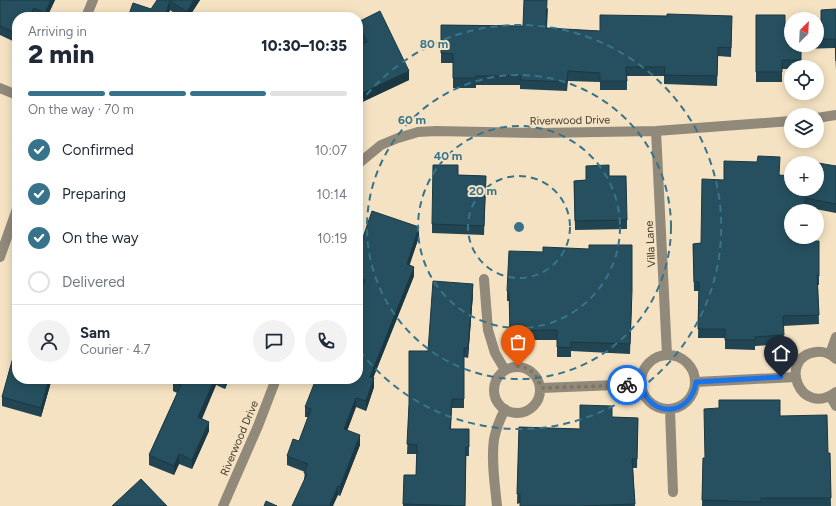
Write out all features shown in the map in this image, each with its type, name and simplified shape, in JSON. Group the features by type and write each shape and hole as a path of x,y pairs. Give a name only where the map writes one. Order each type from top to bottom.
{"street":[{"path":"88,12 93,0"},
{"path":"0,88 12,93"},
{"path":"824,117 836,115"},
{"name":"Riverwood Drive","path":"363,160 381,145 418,132 540,133 656,131 784,122"},
{"name":"Villa Lane","path":"656,131 667,355"},
{"path":"0,257 12,223"},
{"path":"484,279 488,330 495,353 504,370"},
{"path":"836,337 833,356 819,351 812,352 804,356 799,362 795,377 801,391 807,396 815,399 823,399 833,394 836,406"},
{"path":"667,355 676,356 684,360 692,369 696,382 695,390 691,398 678,408 670,410 661,409 647,400 643,393 641,384 645,368 651,361 667,355"},
{"path":"518,366 531,370 540,382 541,388 540,396 532,408 526,412 519,413 511,412 505,409 496,399 494,386 499,374 511,367 518,366"},
{"path":"696,382 795,377"},
{"name":"Riverwood Drive","path":"223,506 258,426 274,384"},
{"path":"541,388 641,384"},
{"path":"496,506 493,455 494,440 498,425 505,409"},
{"path":"670,410 673,492"}],"building":[{"path":"0,0 51,0 45,12 34,8 32,12 12,12 12,32 0,26"},
{"path":"157,0 194,0 187,12 170,1 166,12 130,12 133,3 151,9"},
{"path":"524,0 547,0 546,28 600,31 600,15 667,16 667,14 732,16 731,48 718,47 717,76 664,75 665,67 626,67 627,81 600,81 600,73 568,71 567,82 520,80 521,76 476,76 476,78 453,78 453,54 441,53 441,25 523,26"},
{"path":"836,9 836,61 835,39 824,39 824,12 821,12 821,10"},
{"path":"380,11 409,71 363,93 363,44 367,42 363,34 363,20"},
{"path":"756,15 784,15 784,52 801,52 801,60 782,60 782,72 756,72"},
{"path":"758,156 780,157 779,175 784,175 784,196 824,196 824,164 836,166 836,204 805,198 805,204 784,204 784,244 819,244 819,276 817,275 819,315 783,316 784,335 755,337 755,340 725,340 725,329 698,329 699,282 694,282 693,244 701,243 702,179 724,180 724,161 757,162"},
{"path":"433,165 458,165 458,175 486,176 484,226 432,224"},
{"path":"609,165 609,176 626,176 627,220 575,221 574,181 586,180 586,166"},
{"path":"372,211 419,227 407,264 414,267 370,377 374,378 366,401 356,398 344,429 360,435 340,487 338,486 329,506 292,506 307,474 304,473 308,464 287,456 293,439 299,441 311,409 305,407 314,384 363,384 363,285 365,280 363,279 363,237"},
{"path":"589,245 632,245 630,344 571,342 571,348 557,347 557,330 510,331 509,292 507,291 509,251 543,252 543,247 589,249"},
{"path":"433,281 473,284 468,348 464,348 464,399 452,399 450,429 469,429 469,447 466,447 465,506 403,504 404,475 416,475 417,445 407,444 409,351 428,351"},
{"path":"12,361 12,384 48,384 41,408 2,397"},
{"path":"178,384 213,384 198,417 209,422 192,460 179,454 174,466 149,455 181,385"},
{"path":"719,400 780,400 780,416 827,415 831,498 761,498 761,502 702,500 703,458 705,458 704,409 719,408"},
{"path":"580,405 612,406 612,417 638,418 637,459 632,459 635,504 520,506 520,494 517,494 519,427 580,429"},
{"path":"141,479 167,506 112,506"},
{"path":"266,501 277,506 264,506"}],"way so far":[{"path":"518,366 531,370 540,382 541,388 627,385"}],"route":[{"path":"627,385 641,384 643,393 647,400 661,409 670,410 678,408 691,398 695,390 696,382 781,377"}]}
